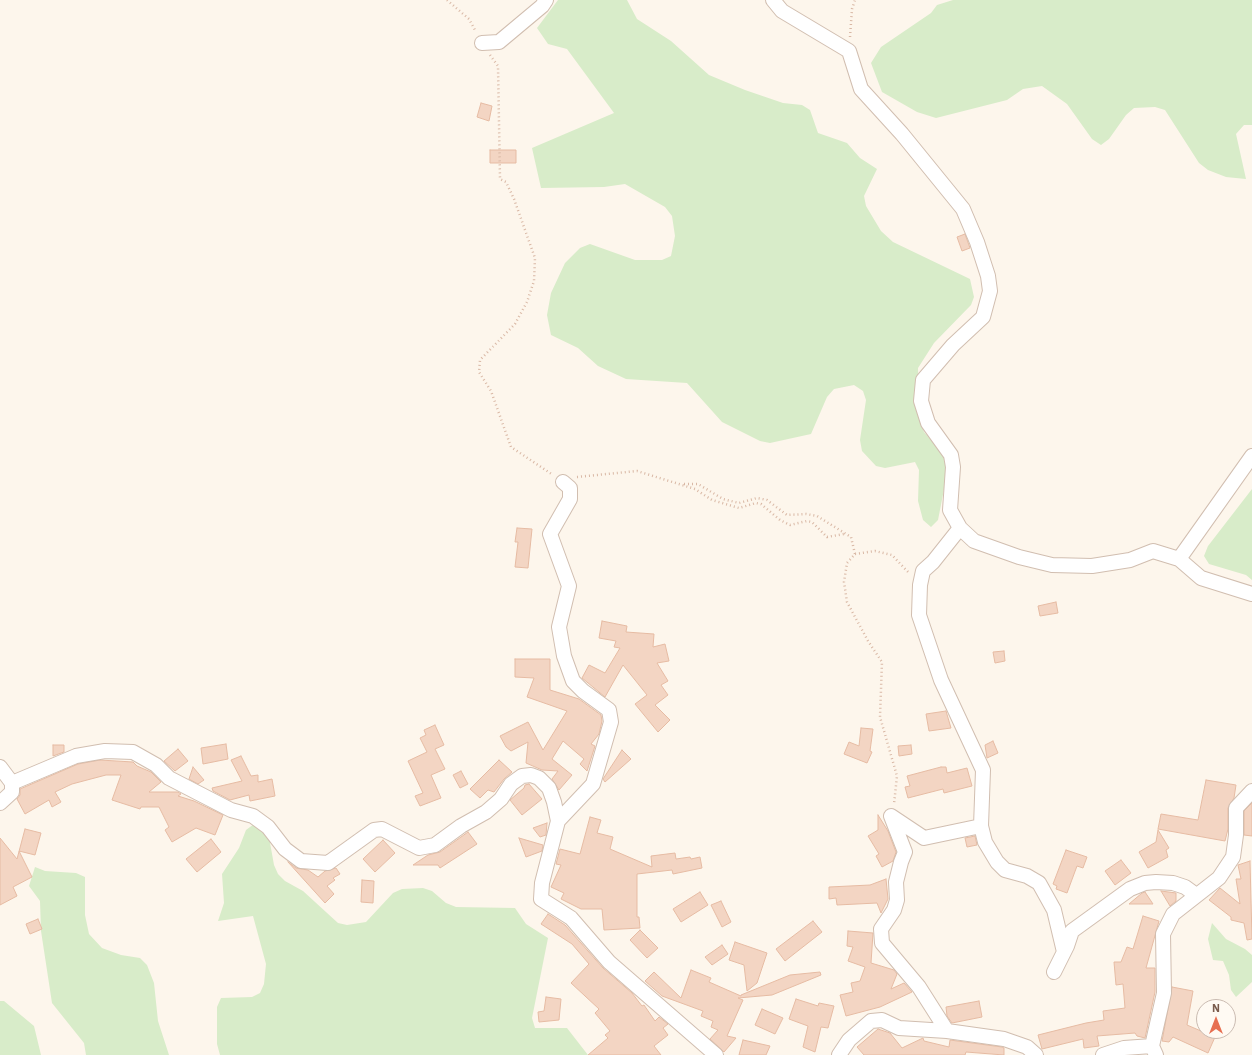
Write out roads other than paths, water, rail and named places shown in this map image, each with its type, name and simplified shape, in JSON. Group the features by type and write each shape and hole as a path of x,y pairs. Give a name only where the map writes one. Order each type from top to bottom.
{"street":[{"path":"482,43 499,42 542,6 546,0"},
{"path":"773,0 782,11 849,51 861,89 902,134 963,209 988,276 990,291 983,317 953,345 923,380 922,401 928,423 951,454 953,467 950,510 960,528 974,541 1019,557 1052,565 1092,566 1130,560 1153,551 1179,559 1201,578 1252,594"},
{"path":"1179,559 1252,456"},
{"path":"558,821 593,784 611,722 609,710 583,691 573,681 564,656 559,627 566,606 569,586 550,534 570,499 570,488 563,482"},
{"path":"960,528 933,562 923,571 920,585 919,615 941,680 983,770 981,826 985,842 997,862 1005,870 1027,876 1039,883 1054,910 1064,952"},
{"path":"12,783 76,756 104,751 133,752 156,765 169,778 231,810 253,816 268,827 285,848 301,861 328,863 374,830 382,829 419,848 435,845 461,826 486,812 501,800 511,784 522,776 531,775 539,778 549,788 558,821 542,883 541,899 571,918 609,962 716,1055"},
{"path":"0,767 12,783 12,792 0,803"},
{"path":"1103,1055 1124,1048 1153,1052 1164,993 1163,934 1173,914 1219,878 1233,857 1236,835 1236,808 1252,792"},
{"path":"947,1031 919,987 882,943 881,929 894,910 897,900 896,882 905,852 891,816 924,838 981,826"},
{"path":"1054,972 1072,931 1130,889 1145,883 1173,883 1185,887 1196,895"},
{"path":"839,1055 849,1040 871,1021 882,1020 899,1028 947,1031 1004,1039 1027,1047 1036,1055"}]}
